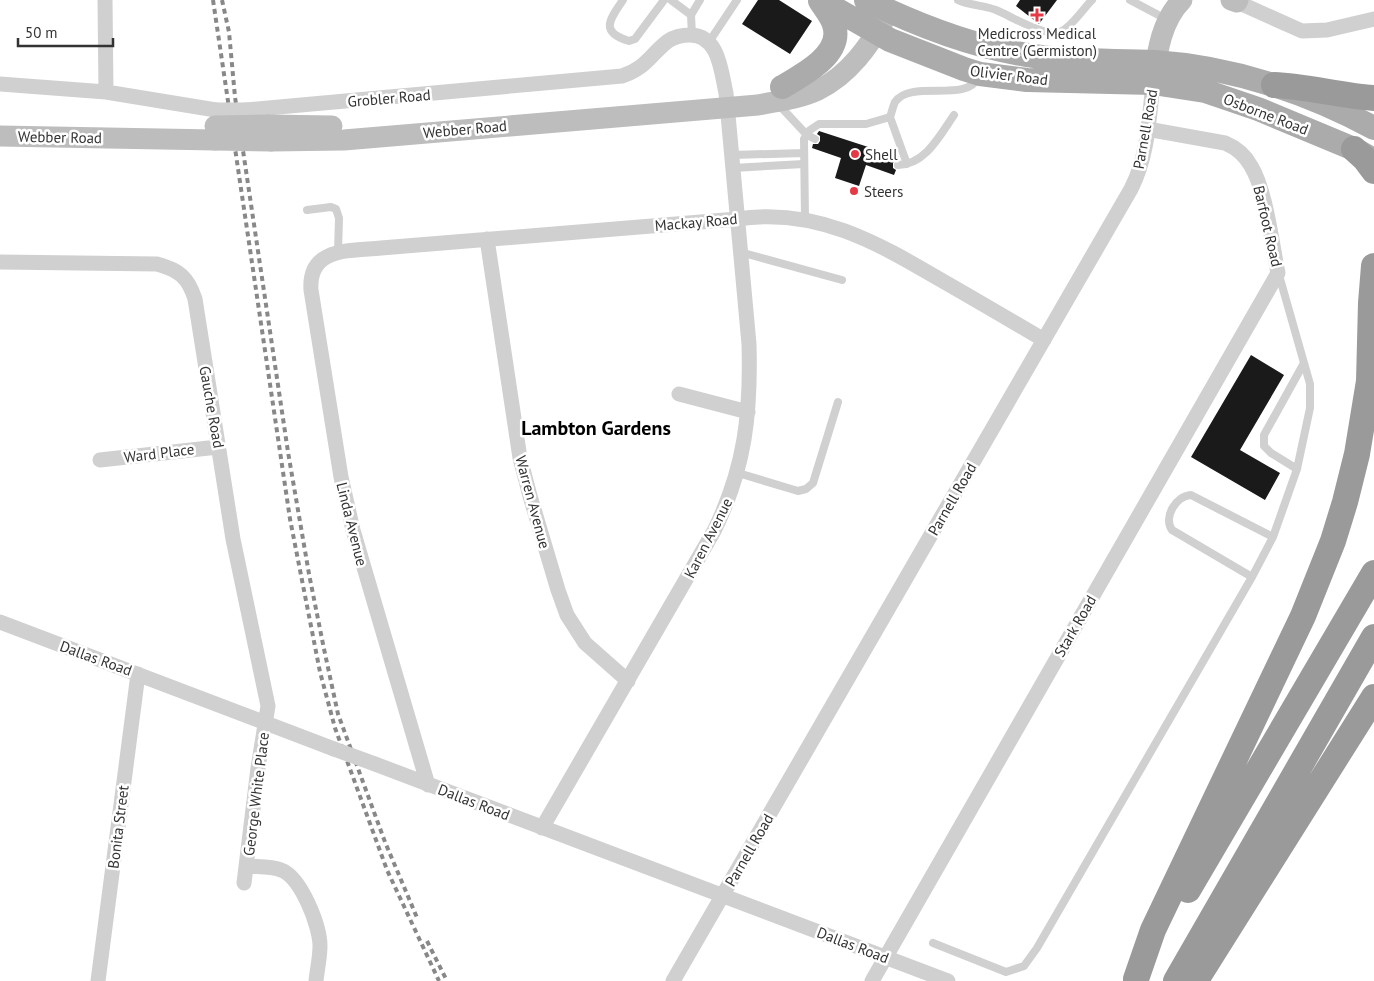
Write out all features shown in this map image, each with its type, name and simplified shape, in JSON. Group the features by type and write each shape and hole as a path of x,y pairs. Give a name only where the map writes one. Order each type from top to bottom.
{"highway":[{"path":"1274,85 1374,98"},
{"path":"1364,155 1374,171"},
{"path":"1135,980 1153,930 1303,616 1345,502 1360,436 1369,381 1374,266"},
{"path":"1135,980 1374,573"},
{"path":"1176,981 1374,637"},
{"path":"1196,981 1374,698"}],"main road":[{"name":"Olivier Road","path":"820,0 870,29 964,70 980,74 1027,80 1154,73"},
{"path":"779,94 815,66 831,48 836,30 820,0"},
{"name":"Parnell Road","path":"1154,73 1158,48 1168,20 1182,0"},
{"name":"Olivier Road","path":"877,5 926,27 1005,51 1154,73"},
{"name":"Webber Road","path":"0,123 215,125 269,133 343,126 727,100 779,94 825,68 858,36 870,29 877,5"},
{"name":"Osborne Road","path":"1154,73 1195,66 1236,74 1274,85 1354,117 1374,128"},
{"name":"Osborne Road","path":"1154,73 1258,108 1364,155"},
{"name":"Webber Road","path":"0,136 215,125"}],"street":[{"path":"105,0 106,92"},
{"path":"1235,1 1302,31 1327,30 1374,19"},
{"path":"692,34 709,42 720,65 727,100"},
{"name":"Grobler Road","path":"0,84 106,92 215,125 246,110 622,76 638,70 670,40 692,34"},
{"name":"Parnell Road","path":"674,981 1137,177 1144,154 1154,73"},
{"name":"Karen Avenue","path":"542,828 702,553 722,514 738,473 748,412 750,383 749,344 727,100"},
{"name":"Barfoot Road","path":"1147,129 1225,143 1236,149 1246,158 1255,172 1263,199 1278,272"},
{"name":"Mackay Road","path":"321,259 338,252 757,216 805,219 849,232 876,244 909,261 1044,340"},
{"name":"Warren Avenue","path":"487,239 520,458 558,590 567,615 585,643 628,681"},
{"name":"Linda Avenue","path":"321,259 312,270 310,276 311,290 341,477 363,569 428,784"},
{"name":"Gauche Road","path":"0,262 157,264 181,274 191,288 233,540 266,692 268,706 265,722"},
{"name":"Stark Road","path":"872,981 1278,272"},
{"path":"679,394 748,412"},
{"name":"Ward Place","path":"100,460 218,446"},
{"name":"Dallas Road","path":"0,622 948,981"},
{"name":"Bonita Street","path":"98,981 138,674"},
{"name":"George White Place","path":"244,883 265,722"},
{"name":"George White Place","path":"247,866 281,870 294,879 306,900 319,938 320,947 316,981"}],"lane":[{"path":"623,0 610,19 608,26 611,31 629,41 634,39 664,0"},
{"path":"671,0 691,14"},
{"path":"692,34 691,14 700,0"},
{"path":"709,42 736,0"},
{"path":"958,0 995,10 1044,31 1054,33 1062,31 1092,0"},
{"path":"1130,0 1168,20"},
{"path":"907,164 890,117 895,102 902,96 911,93 966,88 975,84 980,74"},
{"path":"779,94 807,135 815,139"},
{"path":"898,165 907,164 928,151 954,115"},
{"path":"805,219 804,139 810,130 819,124 866,124 890,117"},
{"path":"733,161 804,153"},
{"path":"733,161 804,164"},
{"path":"307,210 332,207 336,209 339,218 338,252"},
{"path":"740,252 842,280"},
{"name":"Barfoot Road","path":"933,943 1006,972 1024,966 1037,948 1252,577 1273,537 1297,469 1310,408 1310,384 1278,272"},
{"path":"1297,469 1271,453 1264,446 1264,435 1304,362"},
{"path":"738,473 798,491 806,489 813,483 838,402"},
{"path":"1252,577 1172,530 1168,524 1168,517 1184,495 1191,495 1273,537"}],"building":[{"path":"758,0 779,0 812,21 790,54 742,24"},
{"name":"Medicross Medical Centre (Germiston)","path":"1020,0 1057,0 1039,24 1016,6"},
{"path":"819,131 899,157 893,163 893,168 896,170 894,175 866,165 859,186 835,178 841,158 812,148 813,144 818,144 820,141 820,136 817,134"},
{"path":"1251,355 1284,375 1240,450 1280,473 1265,500 1191,457"}],"railway":[{"path":"213,0 290,519 320,672 335,728 387,870 439,981"},
{"path":"222,0 229,32 235,97 288,452 324,649 338,714 385,842 418,920"},
{"path":"427,941 447,981"}],"place":[{"name":"Medicross Medical Centre (Germiston)","path":"1037,15"},
{"name":"Shell","path":"855,154"},
{"name":"Steers","path":"854,191"}],"district":[{"name":"Lambton Gardens","path":"596,428"}]}
